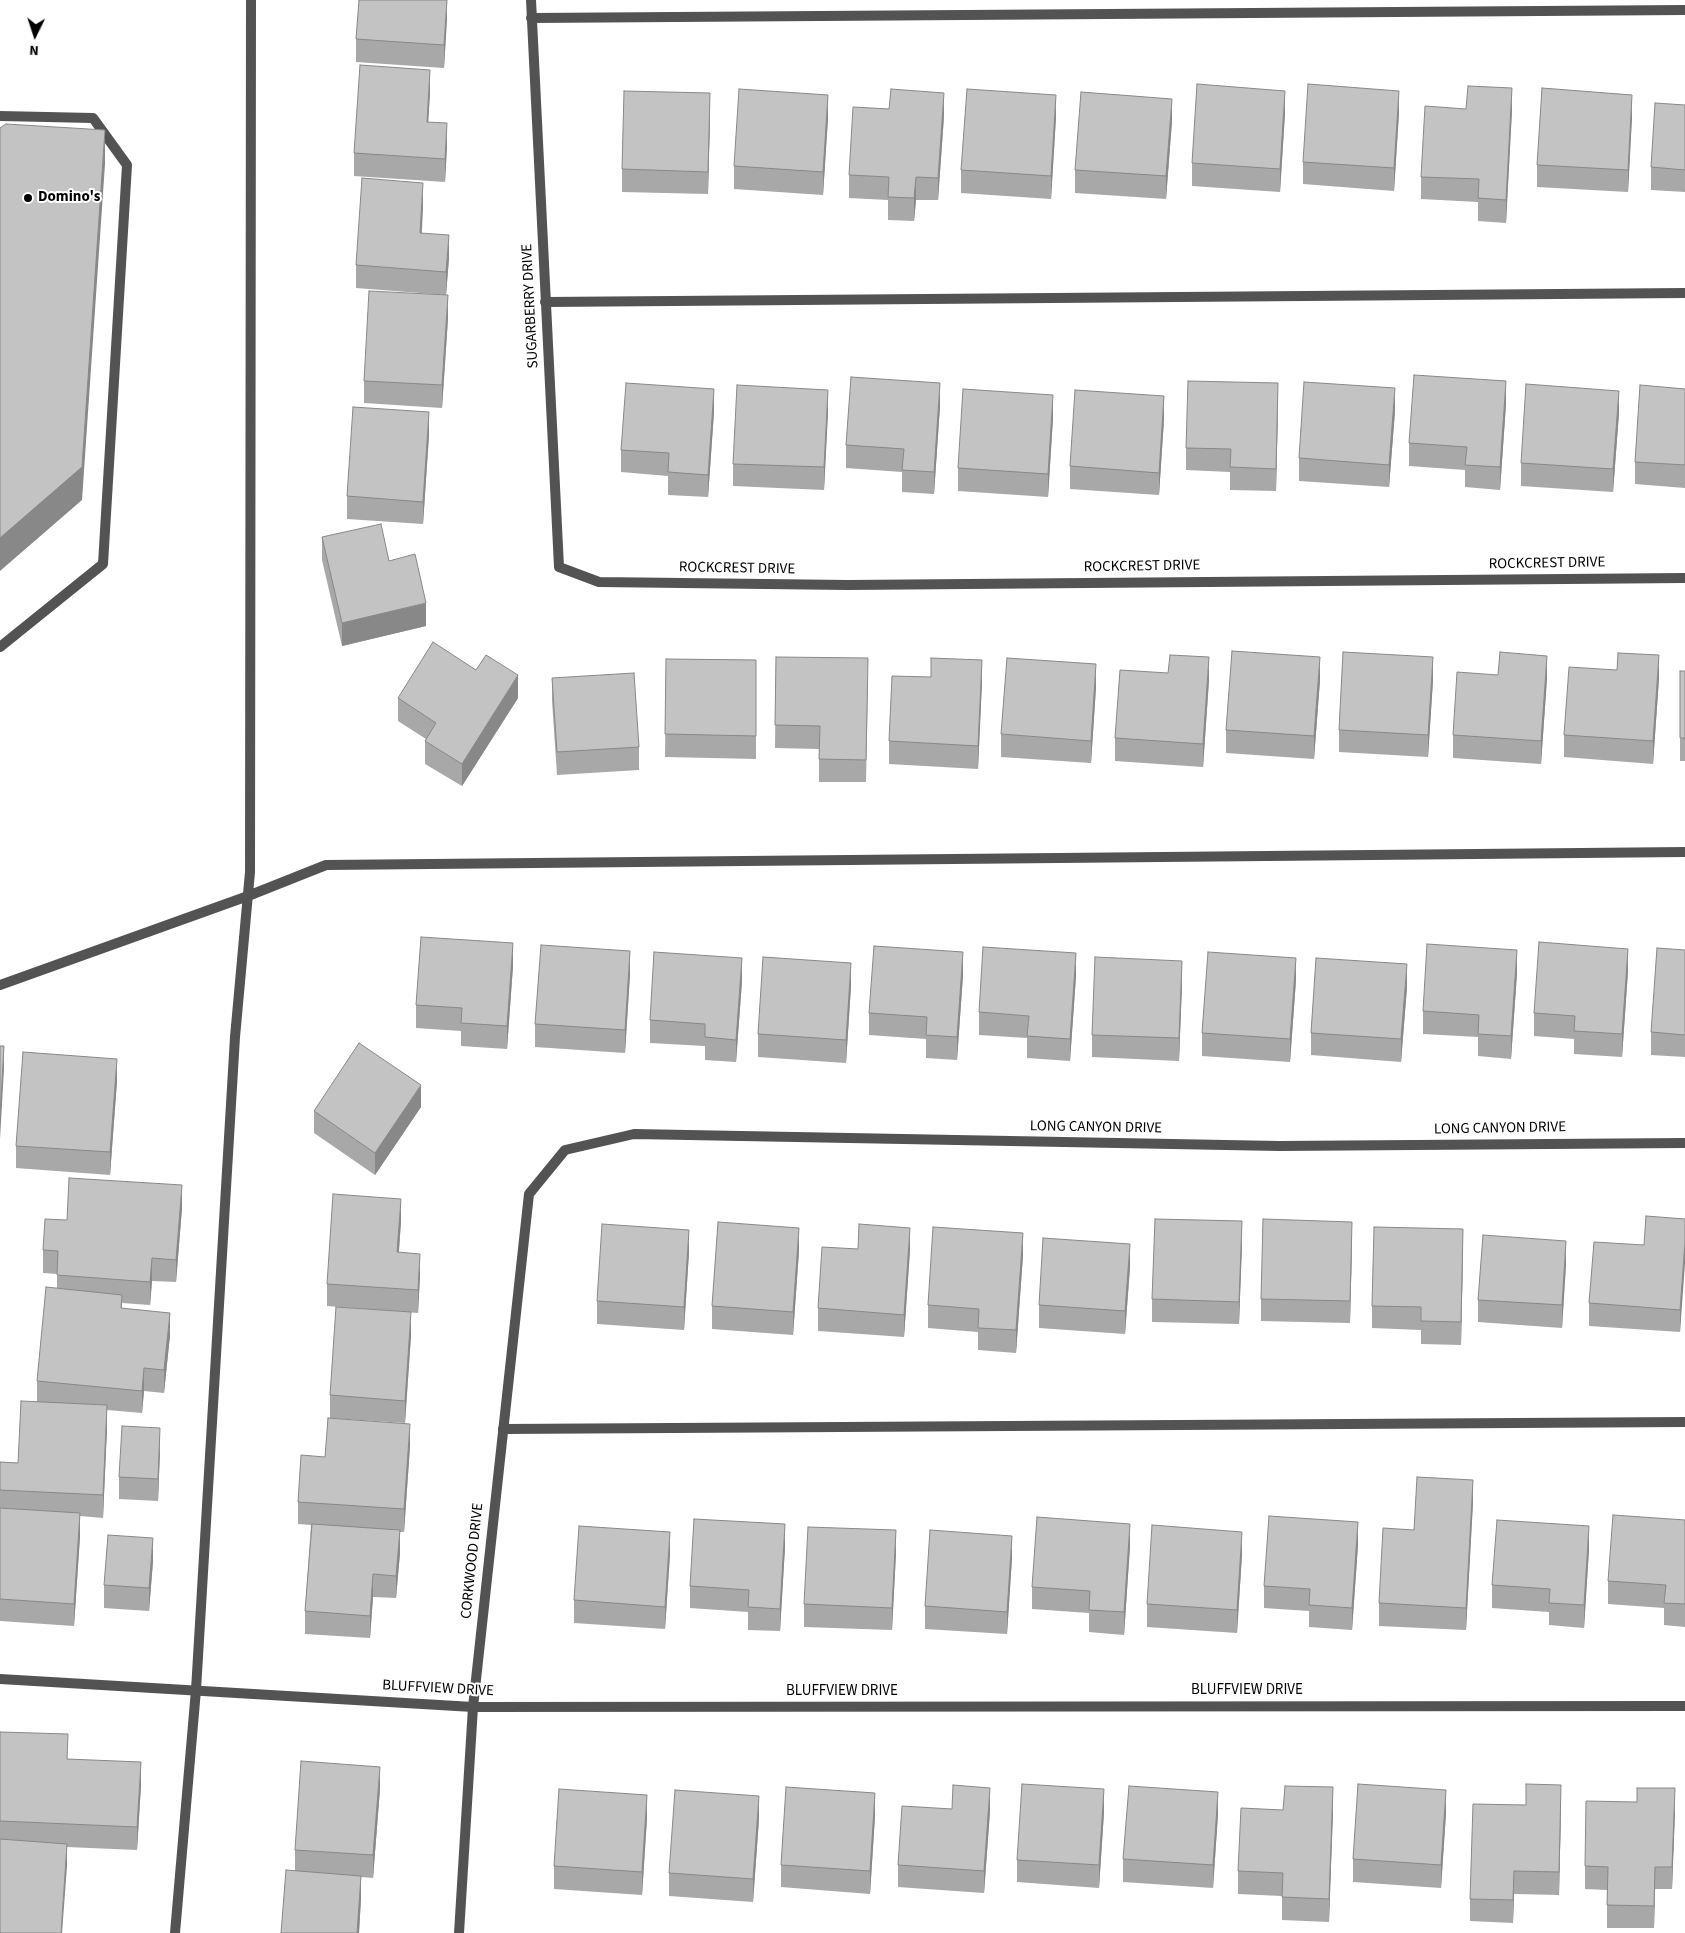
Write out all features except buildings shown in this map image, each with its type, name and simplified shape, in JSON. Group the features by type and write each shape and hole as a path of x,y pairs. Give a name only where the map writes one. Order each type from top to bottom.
{"street":[{"path":"175,1933 196,1690 235,1037 250,872 251,0"},
{"name":"SUGARBERRY DRIVE","path":"531,0 559,567 599,582"},
{"path":"531,18 1685,10"},
{"path":"0,116 93,118 127,165 104,564 0,647"},
{"path":"546,302 1685,292"},
{"name":"ROCKCREST DRIVE","path":"599,582 858,585 1685,578"},
{"path":"0,986 248,896 326,865 1685,852"},
{"name":"LONG CANYON DRIVE","path":"529,1194 565,1150 634,1134 1279,1146 1685,1142"},
{"name":"CORKWOOD DRIVE","path":"459,1933 473,1707 529,1194"},
{"path":"503,1429 1685,1422"},
{"name":"BLUFFVIEW DRIVE","path":"0,1679 473,1707 1685,1706"}],"place":[{"name":"Domino's","path":"28,198"}]}
